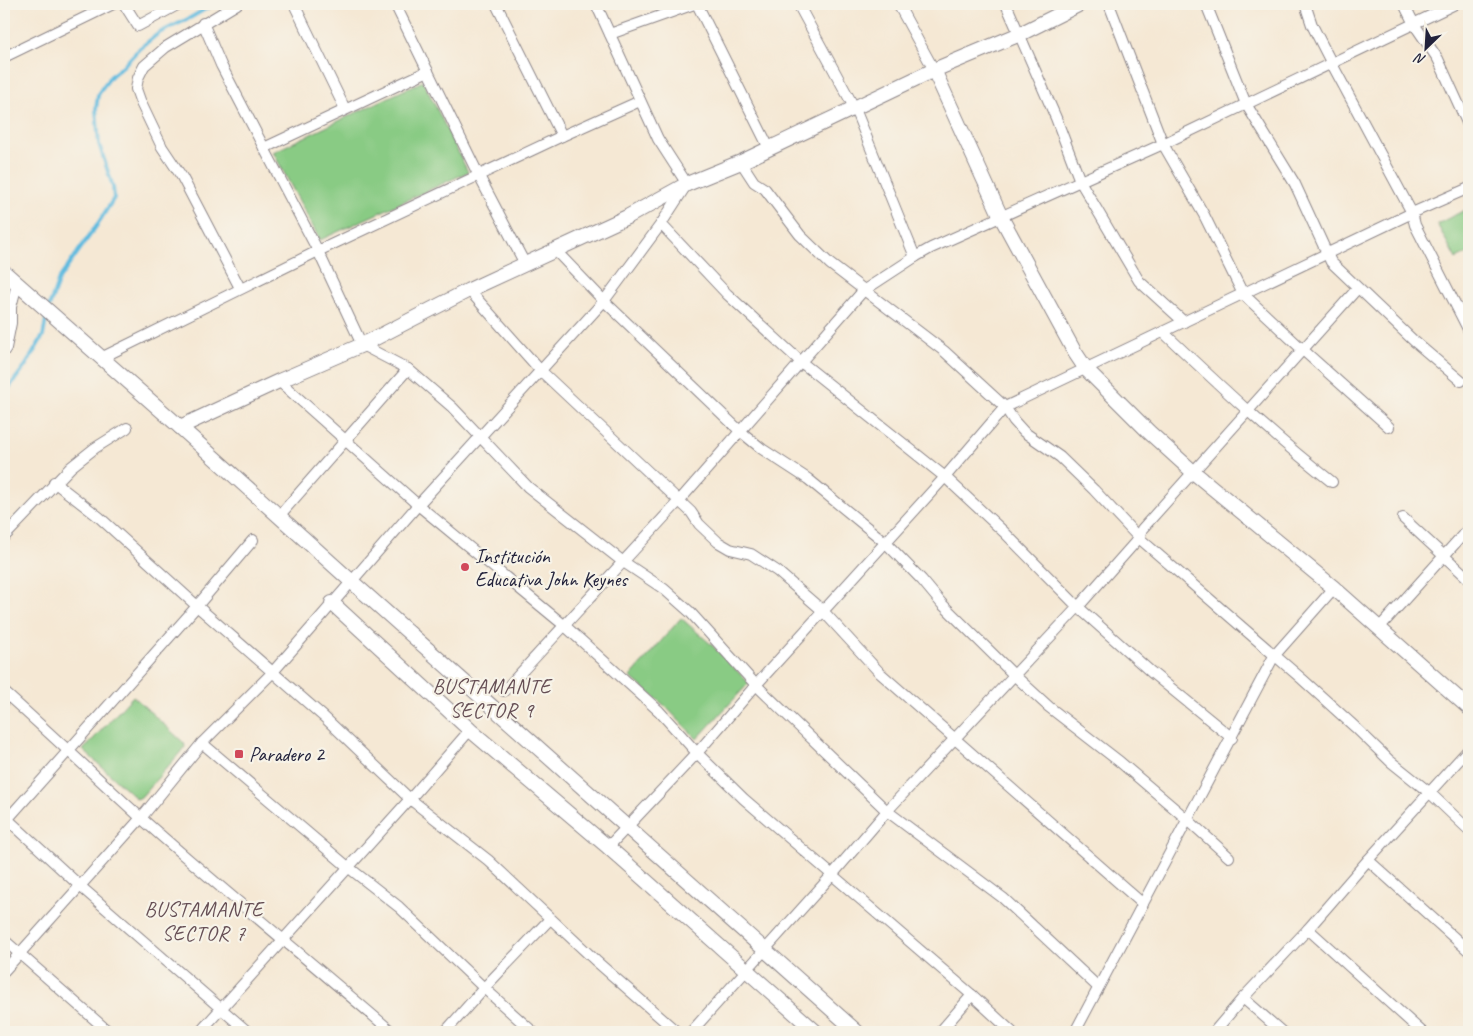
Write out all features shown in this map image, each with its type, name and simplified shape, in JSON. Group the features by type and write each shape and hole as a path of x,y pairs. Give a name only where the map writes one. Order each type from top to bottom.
{"street":[{"path":"4,57 113,4"},
{"path":"124,4 138,26 179,4"},
{"path":"238,4 203,23 166,47 144,66 138,78 136,89 162,147 182,177 240,288"},
{"path":"294,4 345,109"},
{"path":"395,4 479,176 525,264"},
{"path":"496,4 562,136"},
{"path":"596,4 658,139 687,184"},
{"path":"610,34 695,4 769,148"},
{"path":"798,4 855,109 915,256"},
{"path":"898,4 934,70 1001,217 1074,351 1086,369 1192,472 1334,588 1469,708"},
{"path":"1006,4 1056,118 1080,181 1139,281 1184,322"},
{"path":"180,427 362,345 469,290 626,217 687,184 741,162 934,70 1020,34 1080,4"},
{"path":"1109,4 1163,144 1204,215 1243,294 1389,427"},
{"path":"1206,4 1246,104 1295,184 1330,262 1414,341 1461,381"},
{"path":"1304,4 1312,25 1412,213 1415,226 1469,331"},
{"path":"1404,4 1414,24 1438,59 1469,127"},
{"path":"504,691 679,501 863,291 915,256 1163,144 1455,4"},
{"path":"203,23 221,65 318,251 362,345 408,369 452,407 528,487 622,561 664,589 690,612 756,686 887,811 1003,898 1098,987"},
{"path":"264,148 428,71"},
{"path":"101,358 240,288 640,101"},
{"path":"741,162 754,182 765,189 800,235 830,264 944,351 1005,407 1024,432 1060,457 1139,538 1355,727 1390,761 1430,793 1469,830"},
{"path":"4,971 141,818 202,743 272,673 418,505 604,301 661,224 687,184"},
{"path":"608,847 697,753 945,477 1005,407 1412,213 1469,188"},
{"path":"661,224 727,294 801,362 945,477 1004,532 1078,607 1151,672 1232,738"},
{"path":"554,250 604,301 740,431 762,449 808,479 886,543 942,604 1014,675 1049,706 1120,762 1229,857"},
{"path":"4,272 857,1032"},
{"path":"4,351 11,323 11,308 17,284"},
{"path":"691,1032 887,811 1078,607 1139,538 1142,529 1192,472 1357,289"},
{"path":"469,290 540,370 691,512 707,533 730,549 751,554 776,571 824,611 880,673 1143,904"},
{"path":"1163,332 1247,412 1332,482"},
{"path":"279,516 408,369"},
{"path":"280,381 418,505 565,626 659,710 697,753 744,799 972,995 1012,1032"},
{"path":"4,537 54,482 95,448 127,428"},
{"path":"54,482 99,517 272,673 324,717 410,799 488,860 596,961 677,1032"},
{"path":"1404,518 1469,579"},
{"path":"1379,628 1469,528"},
{"path":"248,1032 5,819 197,606 253,540"},
{"path":"1075,1032 1274,656 1334,588"},
{"path":"332,603 470,730 608,847 816,1032"},
{"path":"4,692 141,818 392,1032"},
{"path":"200,1032 470,730"},
{"path":"202,743 348,867 399,906 484,988 533,1032"},
{"path":"1214,1032 1469,749"},
{"path":"1368,860 1469,951"},
{"path":"445,1032 550,919"},
{"path":"1308,929 1422,1032"},
{"path":"4,940 109,1032"},
{"path":"940,1032 972,995"},
{"path":"1243,998 1282,1032"}],"green space":[{"path":"423,81 468,172 320,240 273,152"},
{"path":"1469,208 1469,253 1456,259 1437,224"},
{"path":"681,618 713,646 749,683 697,739 664,705 630,677"},
{"path":"133,696 184,743 185,747 141,797 137,799 83,750"}],"waterway":[{"path":"49,307 59,279 114,198 113,187 99,144 96,109 98,95 111,76 140,48 159,33 214,4"},
{"path":"4,394 26,365 43,336 47,314"}],"place":[{"name":"Institución Educativa John Keynes","path":"465,567"},
{"name":"Paradero 2","path":"239,754"}],"district":[{"name":"BUSTAMANTE SECTOR 9","path":"492,698"},
{"name":"BUSTAMANTE SECTOR 7","path":"204,921"}]}
